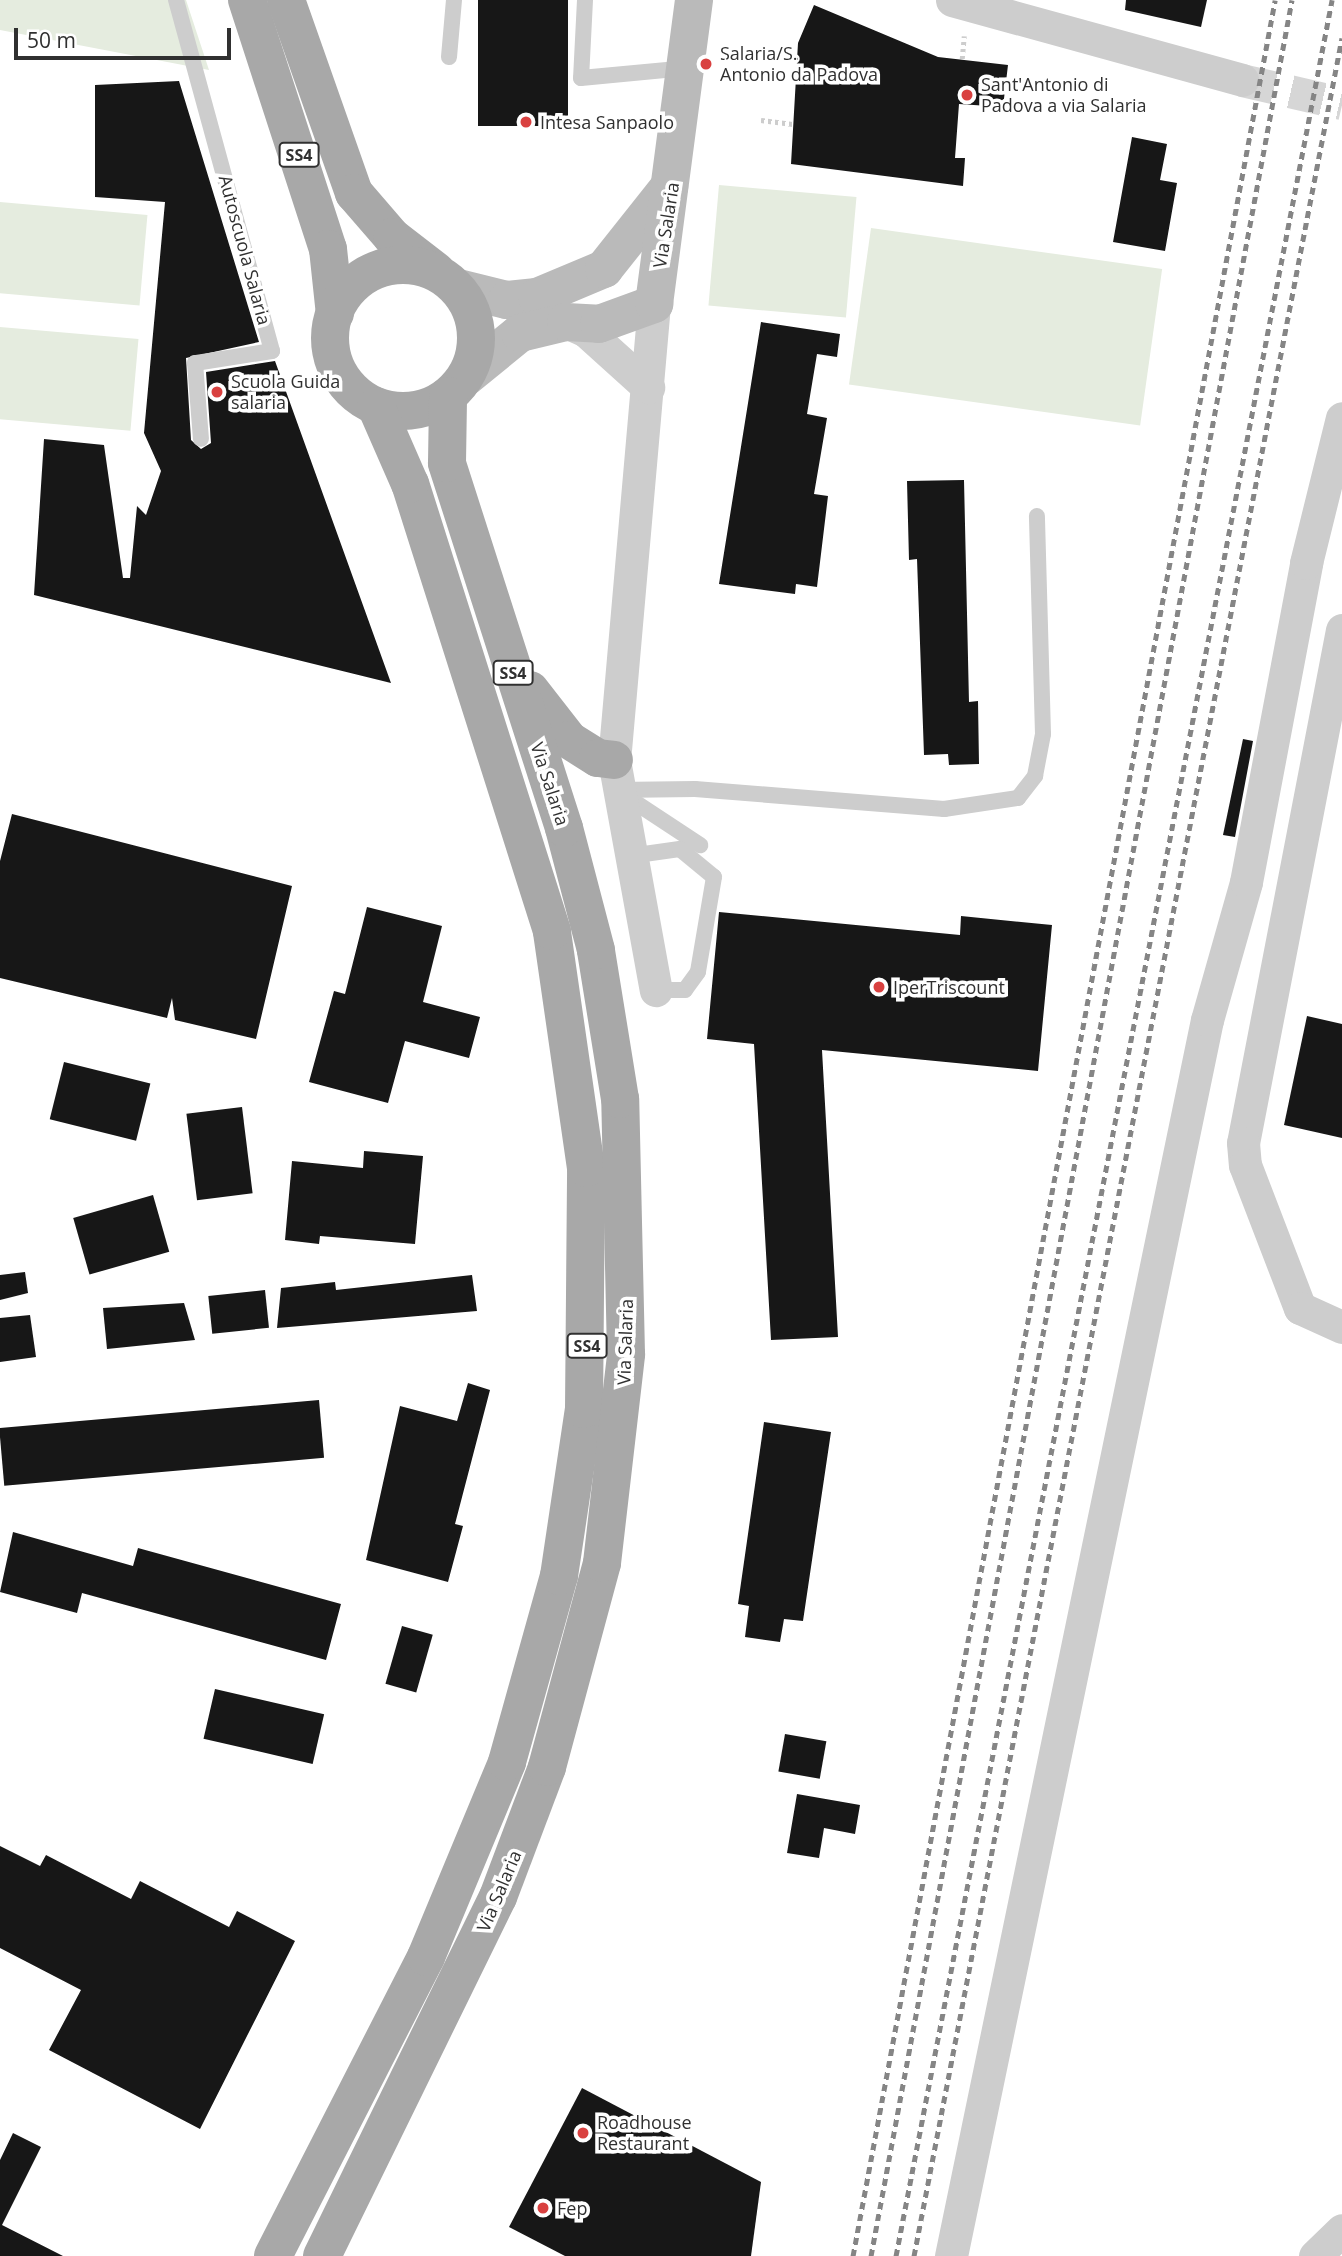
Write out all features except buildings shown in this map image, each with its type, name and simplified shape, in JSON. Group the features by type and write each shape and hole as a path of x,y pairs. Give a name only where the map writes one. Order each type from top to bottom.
{"main road":[{"name":"SS4","path":"247,0 318,212 333,271 335,314"},
{"name":"SS4","path":"286,0 354,193 392,237 447,280"},
{"path":"386,266 447,280 477,334 457,386 427,407 376,407 341,377 331,353 335,314 361,277 386,266"},
{"name":"Via Salaria","path":"323,2256 492,1909 542,1779 588,1626 620,1436 628,1216 610,1026 565,828 506,653 447,463 457,386"},
{"name":"SS4","path":"273,2256 426,1957 502,1773 559,1576 584,1409 586,1168 552,931 410,484 376,407"},
{"path":"506,653 569,740 598,758 615,775"}],"street":[{"name":"Via Salaria","path":"656,990 615,775 654,304 694,0"},
{"path":"952,0 1242,80"},
{"path":"447,280 507,300 537,297 604,269 672,182"},
{"path":"457,386 520,333 566,322 599,324 654,304"},
{"path":"566,322 586,331 648,387"},
{"path":"951,2256 1210,1007 1248,869 1306,562 1342,418"},
{"path":"1342,629 1243,1143 1245,1166 1300,1308 1342,1327"},
{"path":"1315,2256 1342,2230"}],"lane":[{"name":"Autoscuola Salaria","path":"176,0 272,351 195,363 201,439"},
{"path":"449,57 454,0"},
{"path":"585,0 582,78 687,68"},
{"path":"615,775 695,789 944,809 1018,798 1035,776 1043,734 1037,516"},
{"path":"615,775 700,845 630,856"},
{"path":"656,990 692,984 707,945 714,877 680,849"}],"path":[{"path":"761,120 793,124"}],"shaded area":[{"path":"0,0 186,0 209,70 0,30"},
{"path":"719,185 856,197 846,318 708,306"},
{"path":"0,202 147,215 140,306 0,293"},
{"path":"871,228 1162,269 1140,425 849,384"},
{"path":"0,327 138,339 130,431 0,419"}],"tunnel":[{"path":"1242,80 1342,103"}],"railway":[{"path":"853,2256 1275,0"},
{"path":"871,2256 1292,0"},
{"path":"896,2256 1332,0"},
{"path":"914,2256 1342,38"}],"place":[{"name":"Salaria/S. Antonio da Padova","path":"706,64"},
{"name":"Sant'Antonio di Padova a via Salaria","path":"967,95"},
{"name":"Intesa Sanpaolo","path":"526,122"},
{"name":"Scuola Guida salaria","path":"217,392"},
{"name":"IperTriscount","path":"879,987"},
{"name":"Roadhouse Restaurant","path":"583,2133"},
{"name":"Fep","path":"543,2208"}]}
